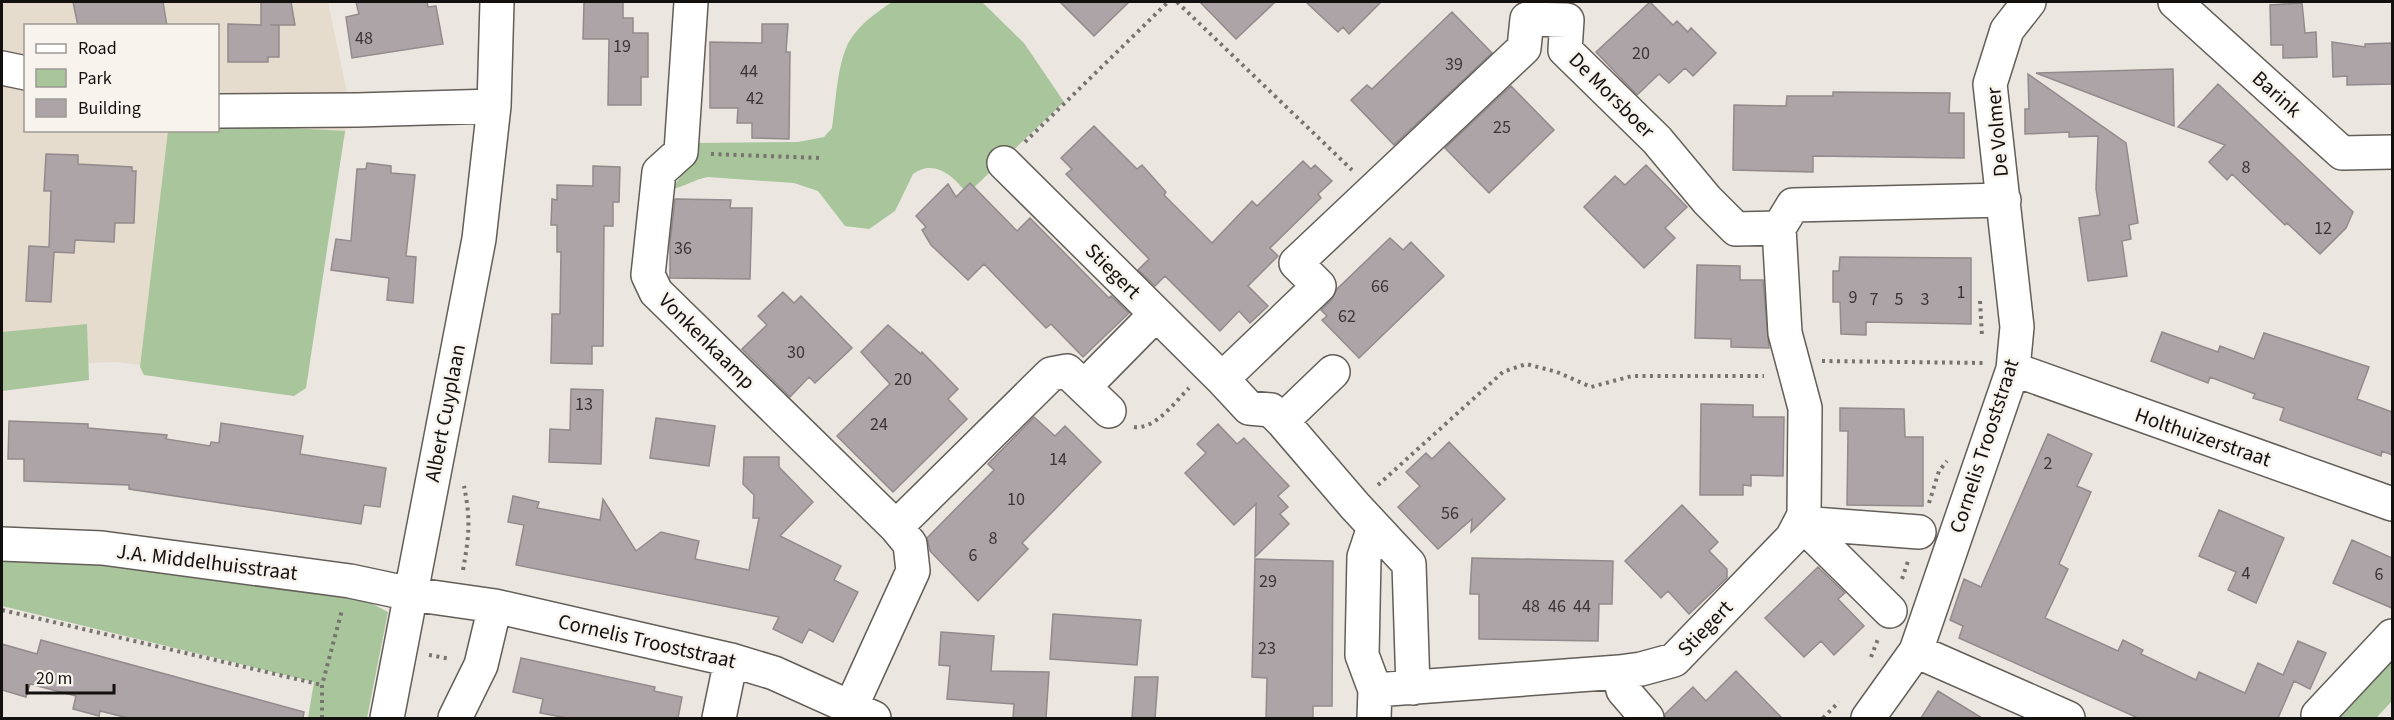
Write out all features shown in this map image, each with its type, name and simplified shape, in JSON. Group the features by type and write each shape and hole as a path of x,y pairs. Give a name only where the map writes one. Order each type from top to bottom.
{"street":[{"name":"Albert Cuyplaan","path":"387,718 479,239 494,105 497,2"},
{"path":"681,152 691,2"},
{"name":"De Volmer","path":"2004,200 1990,84 2007,30 2029,2"},
{"name":"Barink","path":"2175,2 2342,153 2392,152"},
{"name":"De Morsboer","path":"1372,190 1524,48 1528,10 1567,20 1565,50 1657,140 1707,200 1736,229 1779,228"},
{"path":"2,68 24,74"},
{"path":"219,111 357,110 494,105"},
{"name":"Vonkenkaamp","path":"681,152 659,172 648,275 656,292 896,527 910,544 913,571 863,713"},
{"name":"Stiegert","path":"1004,163 1249,408 1271,410 1409,564 1413,688"},
{"path":"1216,373 1319,286 1296,263 1372,190"},
{"path":"1796,368 1785,333 1779,228 1793,205 2004,200"},
{"name":"Cornelis Trooststraat","path":"1868,718 1916,651 1994,369 2017,327 2004,200"},
{"path":"1084,387 1156,314"},
{"name":"Stiegert","path":"1365,516 1362,655 1374,704 1413,688 1619,672 1674,660 1792,538 1804,515 1806,408 1796,368"},
{"name":"Holthuizerstraat","path":"1994,369 2392,504"},
{"path":"896,527 1051,374 1067,371 1109,411"},
{"path":"1282,421 1333,372"},
{"path":"1801,522 1919,532"},
{"path":"1801,522 1890,611"},
{"name":"J.A. Middelhuisstraat","path":"2,544 102,548 350,580 411,594"},
{"name":"Cornelis Trooststraat","path":"411,594 495,606 730,660 774,673 863,713"},
{"path":"455,718 481,665 495,606"},
{"path":"2318,715 2392,636"},
{"path":"1916,651 2025,710 2068,718"},
{"path":"719,718 730,660"},
{"path":"1619,672 1623,690 1647,718"}],"path":[{"path":"1004,163 1168,2"},
{"path":"1177,2 1372,190"},
{"path":"681,152 820,158"},
{"path":"1980,294 1983,340"},
{"path":"1984,352 1994,369"},
{"path":"1365,516 1503,372 1526,364 1557,372 1591,387 1632,376 1796,368 1994,369"},
{"path":"1109,411 1124,426 1140,428 1157,419 1216,373"},
{"path":"1867,666 1890,611 1940,471 1950,456"},
{"path":"322,718 322,686 350,580"},
{"path":"2,610 322,686"},
{"path":"400,650 481,665"},
{"path":"1823,718 1841,700"}],"shaded area":[{"path":"2,2 328,2 350,107 298,383 116,362 2,366"}],"green space":[{"path":"892,2 982,2 1024,43 1064,102 967,194 956,181 943,172 929,168 921,170 913,174 895,211 869,229 845,226 818,191 794,183 708,177 672,189 694,157 696,143 798,142 824,137 832,128 842,59 850,40 875,14"},
{"path":"219,124 345,131 306,388 294,396 144,375 140,367 168,132 219,132"},
{"path":"87,324 89,380 2,391 2,332"},
{"path":"36,555 365,600 388,612 367,718 308,718 314,682 2,606 2,557"},
{"path":"2392,655 2392,701 2376,718 2329,718"}],"building":[{"path":"73,2 163,2 167,24 78,24"},
{"path":"261,2 291,2 295,25 279,25 279,57 268,57 268,62 228,62 228,24 261,25"},
{"path":"356,2 427,2 428,7 436,6 443,44 352,58 346,17 359,14"},
{"path":"584,2 623,2 623,18 633,18 633,33 648,33 648,77 641,77 641,105 608,105 609,39 583,39"},
{"path":"1060,2 1129,2 1094,36"},
{"path":"1200,2 1275,2 1236,39"},
{"path":"1306,2 1381,2 1349,34 1343,27 1338,32"},
{"path":"1650,2 1673,25 1677,21 1688,32 1691,28 1716,53 1693,76 1685,68 1669,83 1659,74 1637,95 1596,52"},
{"path":"2302,3 2305,33 2316,32 2317,57 2283,58 2283,45 2271,45 2270,5"},
{"path":"1452,12 1492,53 1394,145 1351,100 1367,85 1372,89"},
{"path":"762,24 788,24 786,52 790,52 789,139 752,138 752,123 737,123 738,108 710,108 710,42 762,43"},
{"path":"2332,42 2365,47 2365,44 2392,43 2392,84 2347,85 2347,76 2333,77"},
{"path":"2173,69 2174,126 2036,73"},
{"path":"2028,74 2126,143 2138,223 2129,225 2131,239 2122,241 2127,276 2088,281 2079,218 2100,215 2096,189 2098,136 2069,137 2069,132 2025,134 2025,109 2029,109"},
{"path":"2218,84 2353,212 2346,228 2320,254 2287,223 2285,225 2232,174 2227,180 2209,162 2225,145 2178,127"},
{"path":"1511,86 1554,130 1489,193 1445,148"},
{"path":"1833,92 1950,93 1949,113 1964,113 1964,158 1813,156 1813,172 1733,170 1734,105 1786,106 1787,96 1833,96"},
{"path":"1094,126 1137,169 1142,165 1166,192 1164,195 1212,243 1252,201 1257,206 1303,161 1311,169 1315,165 1332,181 1318,194 1321,198 1270,248 1278,256 1248,286 1268,306 1250,323 1239,311 1220,331 1165,276 1155,286 1138,270 1149,259 1066,174 1072,169 1061,158"},
{"path":"46,154 78,155 78,164 132,167 132,171 136,171 134,223 115,223 114,242 75,240 74,253 54,252 51,302 26,301 29,246 49,247 51,191 44,191"},
{"path":"367,163 391,166 391,173 415,175 406,256 416,257 413,303 387,300 389,278 331,270 336,239 351,241 357,169 366,169"},
{"path":"1646,165 1687,207 1665,228 1675,238 1644,268 1584,207 1615,176 1625,185"},
{"path":"593,166 620,167 619,202 613,202 613,226 604,226 603,346 592,346 592,364 551,363 552,314 560,314 561,252 557,252 557,225 551,225 552,199 557,200 557,185 593,186"},
{"path":"970,183 1017,231 1030,218 1109,298 1111,296 1129,313 1083,357 1051,324 1046,328 984,264 968,280 931,245 922,230 926,227 916,216 948,184 956,197"},
{"path":"675,199 731,200 730,208 752,208 750,279 670,278 670,243"},
{"path":"1390,238 1403,250 1411,242 1444,276 1359,358 1322,320 1327,316 1321,310 1332,299 1337,289"},
{"path":"1840,257 1971,258 1971,324 1866,322 1866,335 1841,334 1840,302 1833,302 1833,271 1839,271"},
{"path":"1697,265 1740,266 1740,280 1763,280 1769,348 1731,347 1731,339 1695,338"},
{"path":"783,292 794,303 801,296 852,348 815,383 809,377 790,397 742,349 767,325 758,316"},
{"path":"888,325 921,354 922,352 958,389 948,399 967,419 893,492 837,436 890,384 861,352"},
{"path":"2162,332 2218,352 2220,346 2254,359 2264,333 2369,367 2357,399 2392,412 2392,455 2382,451 2381,456 2280,420 2284,408 2253,398 2255,394 2210,377 2208,383 2151,361"},
{"path":"571,389 603,390 601,464 549,462 550,429 570,430"},
{"path":"1701,404 1753,405 1753,417 1784,417 1783,476 1751,475 1751,486 1743,485 1743,495 1700,495"},
{"path":"1840,408 1904,409 1905,437 1923,437 1923,506 1847,505 1848,431 1840,431"},
{"path":"1034,417 1055,436 1065,426 1101,462 1022,543 1028,549 978,601 930,551 927,538 994,470 988,464"},
{"path":"656,418 715,426 709,466 650,458"},
{"path":"9,421 88,424 88,428 167,435 166,439 210,446 211,442 219,443 221,423 303,436 300,454 386,468 380,507 364,505 361,524 129,489 129,485 24,481 24,459 8,459"},
{"path":"1218,424 1237,444 1244,438 1289,486 1278,496 1288,507 1280,514 1289,524 1255,557 1256,504 1234,525 1185,473 1206,453 1197,444"},
{"path":"2048,434 2092,454 2077,486 2091,492 2059,564 2068,569 2045,618 2118,651 2123,640 2143,650 2141,654 2196,680 2199,672 2245,693 2258,663 2283,675 2298,641 2326,653 2310,689 2294,681 2278,718 2138,718 1959,638 1963,626 1950,620 1964,579 1981,587"},
{"path":"1449,442 1505,499 1471,532 1472,519 1438,549 1398,507 1420,486 1406,472 1426,453 1432,459"},
{"path":"744,457 779,457 779,467 813,502 780,536 841,566 834,580 858,592 833,642 809,629 802,643 773,629 779,617 516,565 524,525 508,522 513,496 539,502 537,508 600,520 603,499 636,551 661,532 699,541 695,559 749,570 759,518 753,518 754,495 743,484"},
{"path":"1682,505 1718,542 1709,551 1727,569 1727,578 1689,614 1668,591 1661,598 1625,561"},
{"path":"2219,510 2284,538 2256,603 2228,590 2236,572 2199,556"},
{"path":"2352,540 2392,558 2392,608 2333,583"},
{"path":"1472,558 1613,561 1612,604 1599,604 1598,641 1479,639 1479,594 1470,594"},
{"path":"1255,559 1333,561 1332,706 1313,706 1313,718 1266,718 1267,678 1252,677"},
{"path":"1818,567 1845,593 1838,599 1864,626 1834,655 1821,641 1804,657 1765,618"},
{"path":"1053,614 1141,620 1137,665 1050,659"},
{"path":"941,632 994,636 991,671 1049,672 1046,718 1013,718 1014,704 947,699 950,666 939,665"},
{"path":"41,640 304,712 303,718 128,718 100,711 99,716 73,709 76,696 30,684 26,697 2,690 2,644 37,654"},
{"path":"521,658 655,687 654,691 682,697 678,718 567,718 540,713 543,699 513,692"},
{"path":"1736,671 1782,718 1665,718 1665,714 1693,687 1706,701"},
{"path":"1135,677 1158,677 1155,718 1132,718"},
{"path":"1938,691 1982,718 1921,718"}]}
